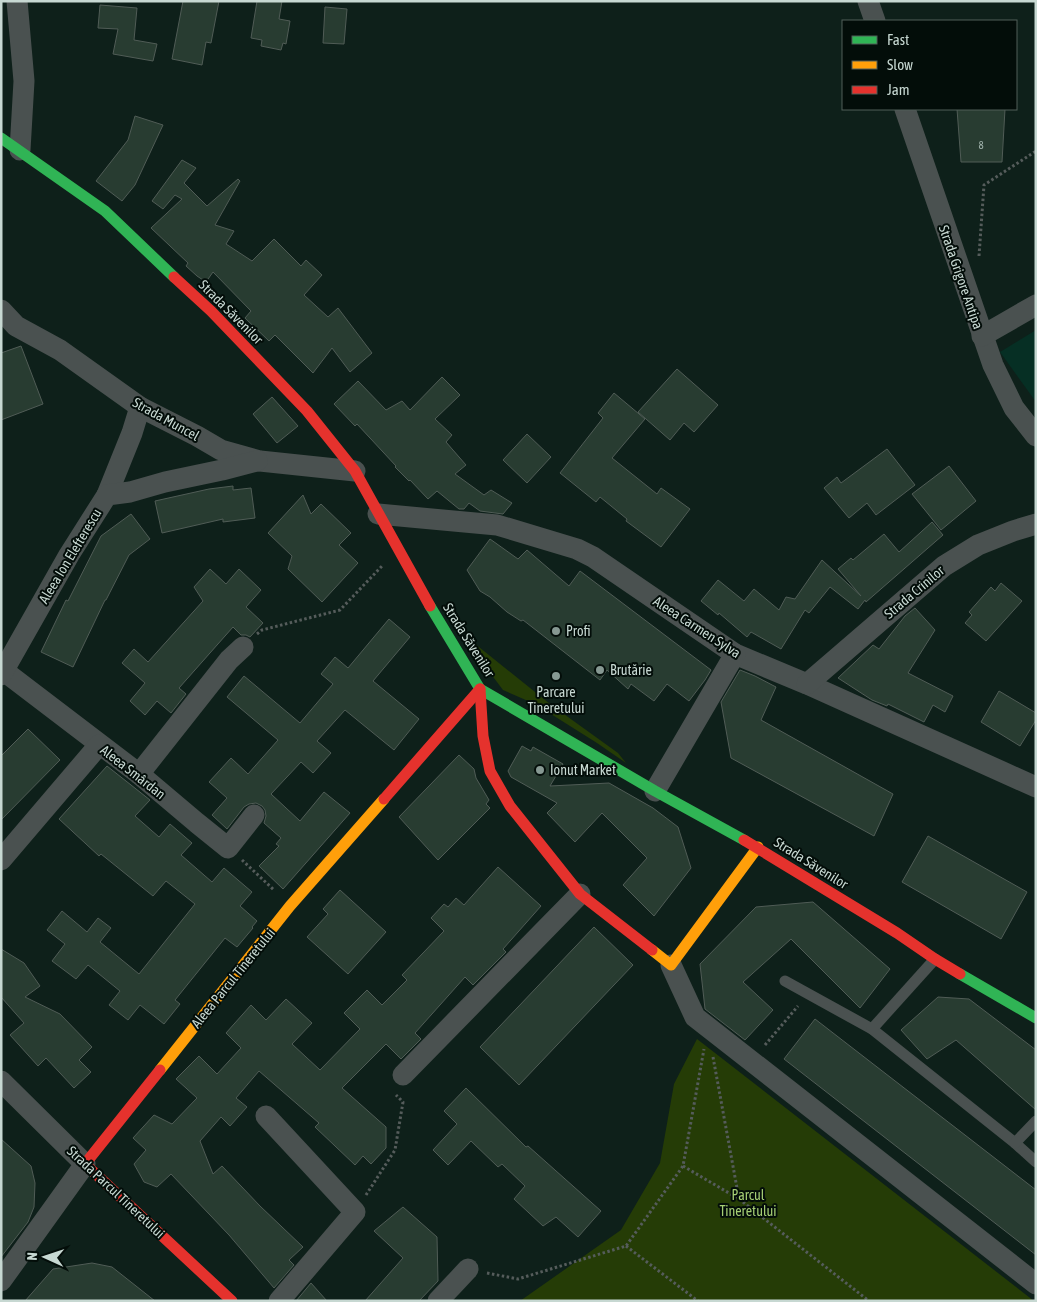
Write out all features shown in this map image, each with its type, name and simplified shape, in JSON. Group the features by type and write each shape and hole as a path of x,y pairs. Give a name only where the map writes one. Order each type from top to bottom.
{"street":[{"path":"18,1 24,81 20,150"},
{"path":"868,1 875,20"},
{"name":"Strada Grigore Antipa","path":"905,110 992,365 1014,408 1036,436"},
{"name":"Strada Săvenilor","path":"1,138 105,211 211,311 307,411 355,471 434,613 480,688 655,791 758,847 897,933 935,959 1036,1018"},
{"path":"982,336 1036,305"},
{"name":"Strada Muncel","path":"1,310 9,329 60,350 140,406 221,450 260,461 355,471"},
{"path":"107,495 132,433 140,406"},
{"name":"Aleea Ion Elefterescu","path":"2,673 68,555 107,495 130,492 165,482 260,461"},
{"name":"Aleea Carmen Sylva","path":"378,514 497,524 577,549 592,557 735,654 808,684 1036,787"},
{"name":"Strada Crinilor","path":"808,684 944,566 978,545 1012,531 1036,524"},
{"path":"139,774 229,660 243,647"},
{"path":"655,791 735,654"},
{"name":"Aleea Smârdan","path":"2,673 139,774 228,848"},
{"path":"480,688 482,736 490,771 510,806 580,894 671,965 695,1017 1036,1284"},
{"name":"Aleea Parcul Tineretului","path":"1,1281 85,1164 290,906 480,688"},
{"path":"1,860 99,744"},
{"path":"228,848 254,815"},
{"path":"671,965 758,847"},
{"path":"403,1076 580,894"},
{"name":"Strada Parcul Tineretului","path":"1,1081 85,1164 232,1301"},
{"path":"266,1116 355,1212 279,1301"},
{"path":"438,1301 468,1269"}],"lane":[{"path":"872,1029 935,959"},
{"path":"785,981 872,1029 1015,1143 1036,1162"},
{"path":"1015,1143 1036,1121"}],"path":[{"path":"979,257 984,185 1036,152"},
{"path":"243,647 262,630 340,610 398,549"},
{"path":"228,848 290,906"},
{"path":"752,1061 808,994"},
{"path":"468,1269 518,1279 626,1246 683,1166 708,1027"},
{"path":"708,1027 739,1199"},
{"path":"355,1212 395,1150 402,1102 388,1088 403,1076"},
{"path":"683,1166 739,1199 869,1301"},
{"path":"626,1246 698,1301"}],"shaded area":[{"path":"1036,330 1036,402 1000,352"}],"green space":[{"path":"474,643 550,704 618,753 626,763 535,704 503,690 476,654"},
{"name":"Parcul Tineretului","path":"697,1039 1034,1301 520,1301 621,1230 660,1163 674,1084"}],"building":[{"path":"183,1 219,1 211,43 206,42 202,65 172,59"},
{"path":"257,1 282,1 279,19 290,21 286,44 283,43 281,50 261,46 262,40 251,38"},
{"path":"100,5 137,8 134,40 157,44 153,61 113,54 118,29 98,28"},
{"path":"325,7 347,9 344,44 323,43"},
{"path":"957,110 1005,110 1002,162 961,162"},
{"path":"135,116 163,125 135,185 122,201 96,181 128,140"},
{"path":"182,160 196,168 184,183 207,206 238,179 240,181 215,225 234,231 226,244 252,261 274,239 301,266 306,260 322,275 304,295 328,317 338,308 372,353 350,372 332,348 313,373 275,335 269,341 245,318 251,311 213,272 206,282 186,266 188,263 151,228 182,199 175,195 163,209 152,201"},
{"path":"21,346 43,404 1,420 1,353"},
{"path":"677,369 718,405 694,432 684,423 670,440 638,412"},
{"path":"442,377 460,395 435,419 452,435 446,442 466,465 455,474 484,495 491,490 512,503 503,514 480,511 469,503 464,509 459,509 437,491 428,499 395,467 357,424 355,426 334,404 358,381 386,410 402,401 410,410"},
{"path":"614,393 645,419 612,458 657,494 661,488 690,509 661,547 626,521 627,519 600,497 596,502 560,473 603,418 598,413"},
{"path":"272,397 298,426 277,443 253,414"},
{"path":"527,434 551,457 527,483 503,460"},
{"path":"887,449 915,485 876,515 867,503 849,518 824,488 837,477 841,483"},
{"path":"949,466 976,501 941,530 912,494"},
{"path":"233,486 233,490 251,488 255,518 223,522 223,519 162,533 155,501 209,489"},
{"path":"303,495 311,514 321,504 351,533 339,545 358,563 322,602 288,569 292,556 268,533"},
{"path":"131,514 150,539 129,555 73,667 41,652 66,600 68,601 101,536"},
{"path":"932,522 943,535 866,602 865,600 858,609 830,587 809,613 805,610 781,649 751,632 747,637 719,613 718,615 701,601 718,580 744,601 754,589 779,610 786,597 795,599 822,560 861,596 838,569 851,558 853,560 884,534 899,552"},
{"path":"490,539 518,559 527,550 569,586 580,571 711,670 705,680 689,701 667,684 654,701 631,684 628,689 607,670 600,680 523,620 521,621 507,612 480,591 467,570"},
{"path":"210,569 226,584 239,569 261,590 246,607 263,623 250,637 241,635 233,627 179,688 186,694 171,713 157,701 145,715 130,701 145,683 122,663 134,649 148,662 203,601 194,587"},
{"path":"1001,583 1022,601 986,641 965,623 972,615 969,612 991,587 995,591"},
{"path":"915,608 935,630 908,673 953,696 945,712 933,705 924,722 888,704 887,706 872,700 838,678 873,645 879,649 905,616"},
{"path":"389,619 410,637 373,681 419,719 394,750 345,710 317,741 331,753 313,773 301,762 271,794 300,821 324,792 350,813 283,889 259,866 279,846 276,844 281,838 264,823 266,816 262,806 256,803 244,807 227,829 212,815 227,798 209,782 231,758 248,774 278,740 227,697 244,676 300,723 333,684 321,674 335,657 348,668"},
{"path":"740,670 776,687 761,720 893,794 874,836 731,758 721,702"},
{"path":"999,691 1036,713 1036,720 1020,746 981,722"},
{"path":"28,729 60,760 1,820 1,756"},
{"path":"522,746 531,751 533,747 563,764 550,786 609,783 653,808 678,827 691,868 654,916 623,885 647,858 602,813 575,842 547,813 557,803 511,777 508,771"},
{"path":"459,755 474,769 476,778 489,800 486,804 490,808 438,860 399,817"},
{"path":"107,766 150,800 135,816 159,837 170,824 192,843 181,855 212,882 224,868 252,892 240,906 257,921 253,928 237,947 225,938 175,1000 180,1004 164,1024 140,1005 128,1020 109,1005 120,991 88,965 76,979 52,961 65,944 47,930 62,911 87,932 98,918 111,928 100,942 139,974 195,904 166,881 153,896 101,854 99,856 59,819"},
{"path":"928,836 1027,892 1001,939 902,882"},
{"path":"498,867 541,906 503,949 506,952 473,985 465,977 415,1033 421,1039 401,1059 386,1044 342,1088 386,1127 386,1148 371,1164 363,1156 355,1165 315,1127 319,1123 259,1071 236,1098 247,1107 230,1126 221,1117 200,1141 213,1174 222,1166 303,1247 289,1260 294,1265 274,1288 229,1235 171,1174 157,1187 144,1182 134,1164 146,1150 133,1138 154,1115 172,1124 197,1098 176,1079 199,1056 217,1074 241,1048 226,1033 251,1005 266,1020 286,999 312,1023 292,1044 320,1070 360,1029 344,1013 367,990 382,1005 407,980 402,975 444,931 431,918 444,904 448,907 456,898 464,905"},
{"path":"340,890 386,932 348,974 307,937 328,914 323,909"},
{"path":"813,902 890,969 860,1008 791,939 743,982 773,1010 745,1040 705,1009 700,964 756,907"},
{"path":"594,927 633,965 519,1085 480,1047"},
{"path":"1,949 24,963 40,986 25,997 60,1014 92,1047 79,1060 91,1072 74,1088 46,1058 38,1066 10,1035 24,1023 1,997"},
{"path":"938,997 969,999 1036,1050 1036,1110 956,1040 927,1059 901,1030"},
{"path":"815,1019 1036,1190 1036,1255 784,1059"},
{"path":"466,1088 526,1147 528,1146 601,1211 578,1237 556,1217 543,1226 514,1199 525,1186 502,1164 498,1167 471,1141 448,1165 433,1150 457,1124 444,1111"},
{"path":"1,1139 31,1166 35,1183 34,1207 28,1222 1,1257"},
{"path":"403,1207 437,1237 438,1281 419,1301 365,1301 403,1258 374,1231"},
{"path":"92,1263 112,1267 155,1301 25,1301 53,1269"},
{"path":"311,1283 327,1301 296,1301"}],"traffic: fast":[{"path":"1,138 105,211 174,277"},
{"path":"430,606 480,689 655,791 744,840"},
{"path":"960,974 1036,1018"}],"traffic: slow":[{"path":"160,1070 290,906 384,799"},
{"path":"652,950 671,965 758,847"}],"traffic: jam":[{"path":"174,277 211,311 307,411 355,471 430,606"},
{"path":"480,689 483,736 490,771 510,806 580,894 652,950"},
{"path":"384,799 480,689"},
{"path":"744,840 897,933 960,974"},
{"path":"160,1070 85,1164 232,1301"}],"place":[{"name":"Profi","path":"556,631"},
{"name":"Brutărie","path":"600,670"},
{"name":"Parcare Tineretului","path":"556,676"},
{"name":"Ionut Market","path":"540,770"}]}
